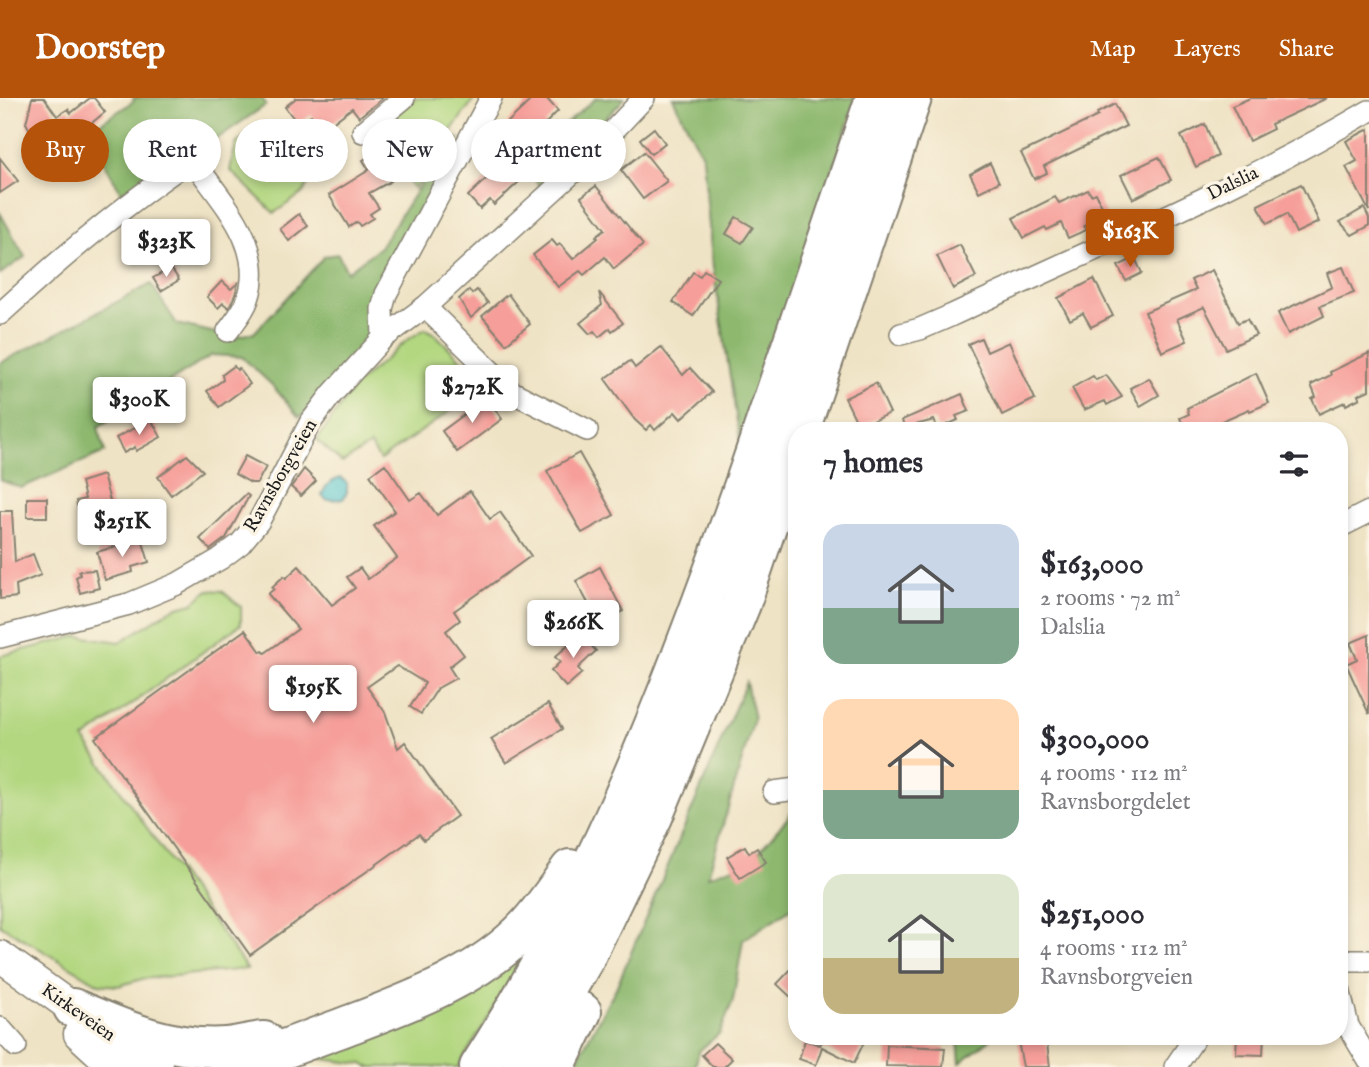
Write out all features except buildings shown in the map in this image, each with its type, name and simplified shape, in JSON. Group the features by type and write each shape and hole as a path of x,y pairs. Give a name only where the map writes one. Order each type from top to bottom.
{"highway":[{"path":"479,1067 554,942 653,732 712,578 875,98"},
{"path":"803,422 912,98"},
{"path":"522,1067 585,958 653,817 741,604 788,464"},
{"path":"229,1067 411,1002 489,958 527,926 555,892 653,732"},
{"path":"555,1067 654,861 653,817"},
{"path":"73,1008 137,1034 187,1046 226,1047 253,1042 314,1038"}],"main road":[{"name":"Kirkeveien","path":"0,956 158,1067"},
{"name":"Kirkeveien","path":"0,975 94,1045 115,1067"}],"street":[{"path":"379,119 404,98"},
{"path":"383,338 382,309 386,294 491,98"},
{"name":"Ravnsborgveien","path":"0,636 129,604 177,584 240,544 259,521 310,423 332,394 383,338 425,307 581,165 644,98"},
{"name":"Dalslia","path":"901,334 950,316 1247,177 1302,150 1369,111"},
{"path":"0,314 85,239 192,159 236,220 244,234 252,263 252,284 248,300 228,331"},
{"path":"425,307 512,391 587,430"},
{"path":"1348,522 1369,512"},
{"path":"774,792 788,790"},
{"path":"1348,961 1369,961"},
{"path":"1348,1026 1369,1062"},
{"path":"0,1028 16,1046"},
{"path":"1175,1067 1190,1045"}],"green space":[{"path":"133,98 262,98 266,105 246,119 235,119 235,126 221,136 221,119 123,119 123,182 154,182 126,201 109,171 109,119 107,119 134,101"},
{"path":"415,98 475,98 457,123 457,119 388,119"},
{"path":"596,98 625,98 605,119 572,119"},
{"path":"673,98 856,98 742,454 712,261 703,157"},
{"path":"235,148 235,175 230,170"},
{"path":"242,182 309,182 303,193 274,213"},
{"path":"409,182 418,182 414,189"},
{"path":"422,182 440,182 367,343 304,415 299,417 272,385 242,357 212,355 98,427 105,452 21,488 0,480 0,363 151,284 177,324 233,337 254,333 325,256 338,254 347,272 380,247"},
{"path":"0,213 25,257 0,274"},
{"path":"425,329 435,334 487,385 380,460 370,445 342,463 317,440 355,386 407,340"},
{"path":"208,590 222,591 241,607 241,624 84,739 247,969 142,979 118,986 99,984 0,925 0,656 78,636 120,642 174,608 193,603"},
{"path":"746,682 754,719 708,876 751,861 788,817 788,910 743,940 733,1000 720,1033 699,1051 693,1067 573,1067 616,988"},
{"path":"536,932 509,984 458,1067 368,1067 322,1059 319,1055"},
{"path":"958,1045 983,1045 960,1063"}],"water":[{"path":"341,478 347,483 347,492 343,499 327,500 322,496 328,484"}]}
